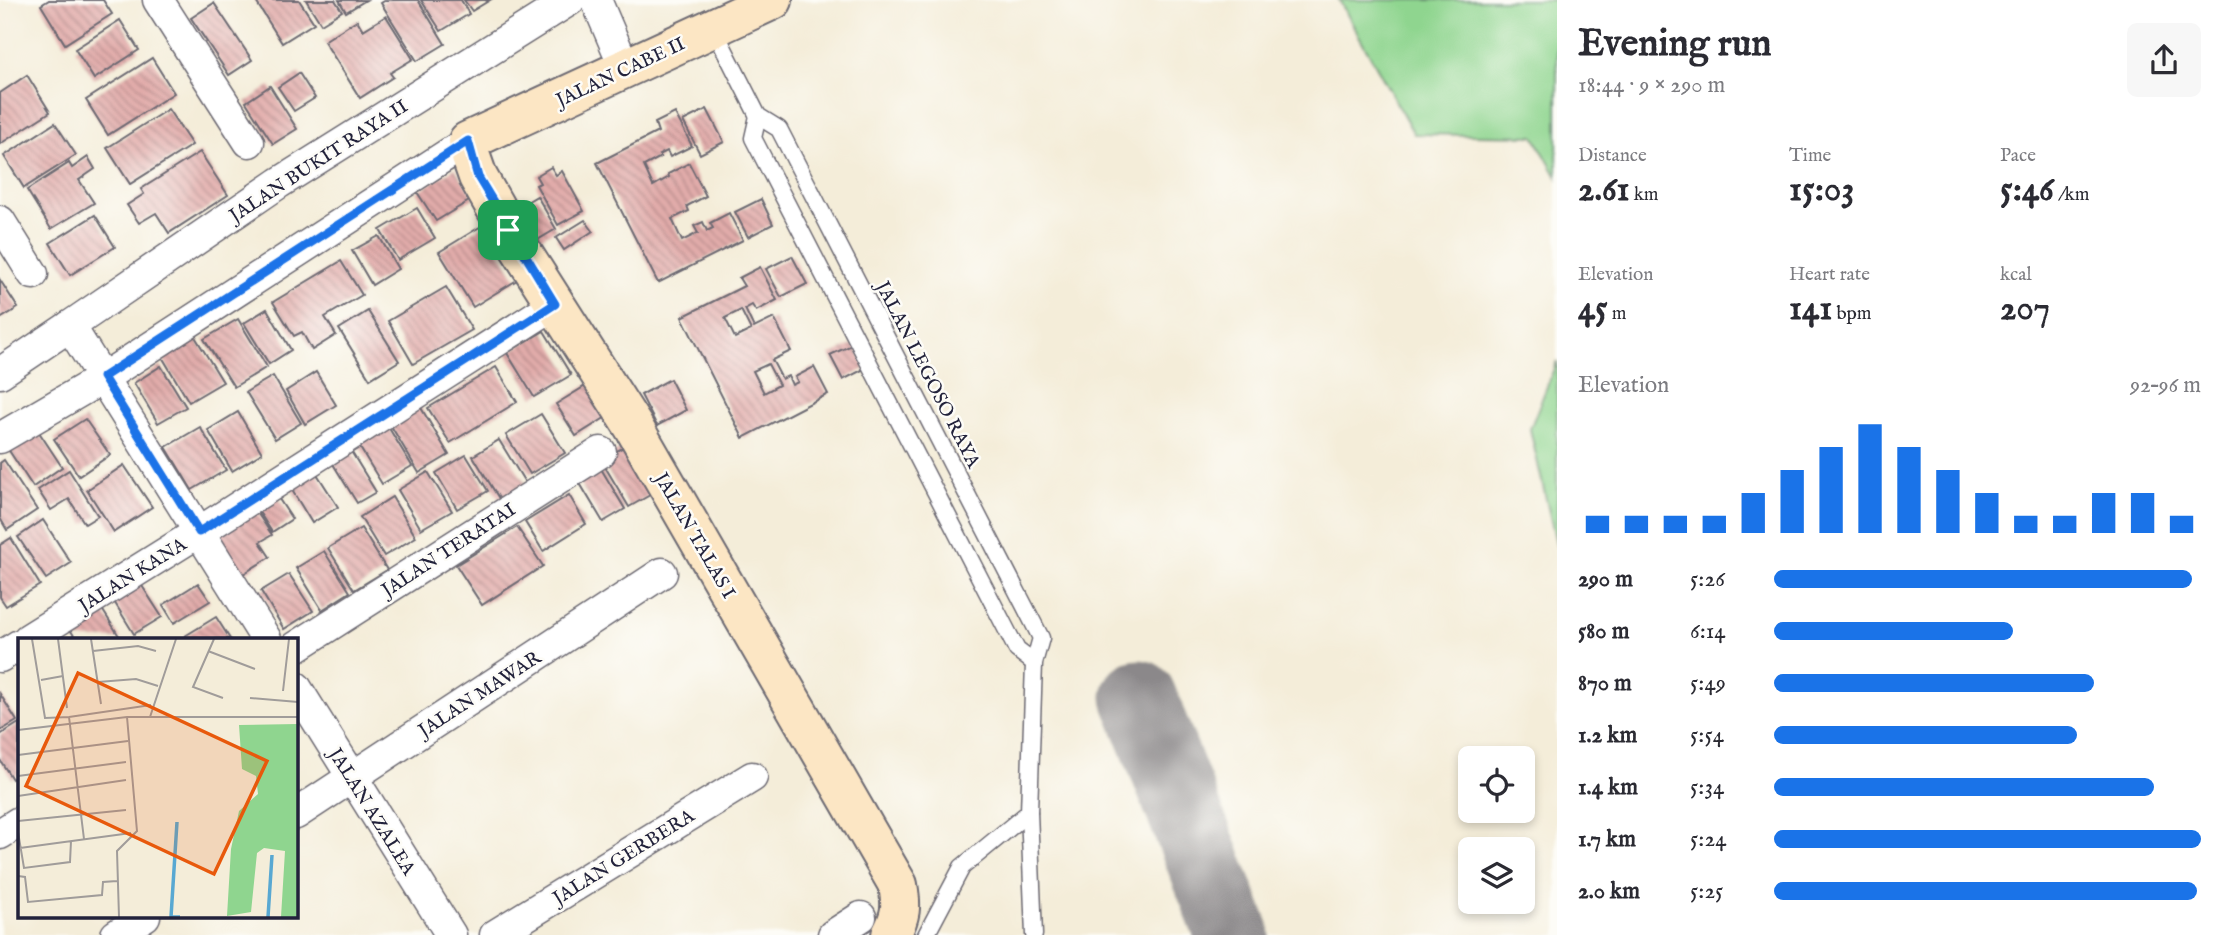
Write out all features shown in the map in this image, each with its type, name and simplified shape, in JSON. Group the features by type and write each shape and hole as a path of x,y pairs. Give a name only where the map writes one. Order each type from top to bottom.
{"street":[{"path":"158,0 249,142"},
{"name":"JALAN BUKIT RAYA II","path":"0,373 279,183 570,0"},
{"path":"596,0 625,68"},
{"name":"JALAN CABE II","path":"468,141 773,0"},
{"path":"0,438 103,377 468,141"},
{"name":"JALAN TALAS I","path":"468,141 478,177 633,426 898,885 901,916 876,926"},
{"path":"0,221 33,274"},
{"name":"JALAN KANA","path":"30,638 555,304"},
{"path":"70,326 265,638"},
{"name":"JALAN TERATAI","path":"298,646 601,452"},
{"name":"JALAN MAWAR","path":"298,813 662,573"},
{"path":"0,657 18,646"},
{"name":"JALAN AZALEA","path":"298,690 451,935"},
{"name":"JALAN GERBERA","path":"495,935 752,777"},
{"path":"0,834 18,823"},
{"path":"116,935 142,918"},
{"path":"833,935 876,926"}],"lane":[{"name":"JALAN LEGOSO RAYA","path":"713,27 758,116 779,129 1041,638 1034,663 1029,812 1034,935"},
{"name":"JALAN LEGOSO RAYA","path":"758,116 753,138 1017,650 1034,663"},
{"path":"926,935 962,867 1029,812"}],"green space":[{"path":"1339,0 1557,0 1557,177 1534,136 1414,134"},
{"path":"1557,361 1557,547 1530,429"}],"building":[{"path":"49,0 103,0 112,14 65,44 41,5"},
{"path":"255,0 299,0 314,23 282,43"},
{"path":"306,0 335,0 342,11 321,24"},
{"path":"339,0 366,0 346,12"},
{"path":"386,0 418,0 445,44 417,61 381,3"},
{"path":"421,0 461,0 469,14 441,31"},
{"path":"464,0 490,0 472,11"},
{"path":"214,3 252,60 229,75 191,18"},
{"path":"386,16 413,59 390,73 393,77 360,98 324,41 357,20 363,30"},
{"path":"120,20 139,50 94,79 75,49"},
{"path":"152,58 174,93 108,135 86,100"},
{"path":"299,73 315,98 294,111 278,87"},
{"path":"27,75 50,112 0,144 0,93"},
{"path":"270,86 297,129 273,144 246,102"},
{"path":"168,109 192,145 130,184 107,148"},
{"path":"707,109 724,142 700,154 683,121"},
{"path":"675,113 692,146 670,157 667,151 644,166 653,186 689,163 706,196 687,206 689,211 672,219 682,241 698,233 694,226 703,222 707,231 713,228 710,223 729,213 743,240 658,283 597,163 658,132 655,123"},
{"path":"55,123 76,155 24,188 4,156"},
{"path":"200,152 228,195 169,233 156,213 139,223 127,205 144,194 141,189"},
{"path":"88,157 95,169 79,180 94,203 51,229 27,190 69,163 72,168"},
{"path":"551,167 556,175 562,171 584,211 558,225 536,185 540,183 536,176"},
{"path":"455,168 474,198 436,221 417,192"},
{"path":"537,196 556,229 534,242 515,209"},
{"path":"761,199 773,224 748,237 735,212"},
{"path":"417,208 435,238 398,260 380,230"},
{"path":"95,215 115,247 70,275 50,243"},
{"path":"585,220 593,231 564,250 556,238"},
{"path":"483,225 517,280 473,307 439,252"},
{"path":"379,236 398,269 372,285 352,251"},
{"path":"792,256 807,284 781,297 766,269"},
{"path":"341,261 362,295 325,317 336,335 312,350 302,332 294,336 273,302"},
{"path":"760,267 777,300 756,311 752,305 745,309 754,328 774,318 791,351 772,360 782,379 788,376 792,385 798,382 795,377 814,367 828,394 743,438 682,317 744,286 739,278","holes":["741,310 751,330 735,338 725,318","768,364 779,385 764,393 753,371"]},
{"path":"0,280 18,308 0,319"},
{"path":"446,287 472,330 413,364 388,321"},
{"path":"267,309 291,350 269,364 244,323"},
{"path":"368,311 399,361 370,379 339,329"},
{"path":"238,319 267,367 234,387 204,339"},
{"path":"544,331 571,375 534,397 507,353"},
{"path":"194,335 223,382 189,402 161,355"},
{"path":"854,344 866,368 843,380 830,355"},
{"path":"161,366 186,407 158,423 134,383"},
{"path":"496,367 517,402 450,443 428,408"},
{"path":"316,372 336,405 305,424 286,391"},
{"path":"273,376 301,423 275,439 246,392"},
{"path":"670,379 686,410 657,426 641,395"},
{"path":"592,382 611,414 576,436 556,404"},
{"path":"417,401 449,455 419,473 387,419"},
{"path":"238,412 262,453 232,471 208,430"},
{"path":"541,414 565,453 530,474 506,435"},
{"path":"85,419 110,455 79,476 54,439"},
{"path":"384,420 412,466 382,484 354,438"},
{"path":"35,426 62,467 33,487 6,446"},
{"path":"200,427 226,470 192,490 166,447"},
{"path":"499,440 526,484 500,500 473,456"},
{"path":"629,444 657,491 629,507 601,460"},
{"path":"349,448 376,492 357,503 330,459"},
{"path":"466,455 488,491 457,509 436,473"},
{"path":"4,460 37,510 7,530 0,518 0,463"},
{"path":"597,462 625,509 603,522 575,475"},
{"path":"124,465 152,507 114,532 87,490"},
{"path":"312,466 338,507 312,523 287,482"},
{"path":"69,470 98,516 85,524 69,499 51,510 38,490"},
{"path":"428,472 452,511 421,529 398,490"},
{"path":"569,495 586,524 543,551 525,522"},
{"path":"277,496 292,519 272,532 257,509"},
{"path":"392,497 416,537 384,556 360,517"},
{"path":"254,508 272,535 260,542 270,557 240,576 213,535"},
{"path":"43,520 71,563 46,579 18,537"},
{"path":"517,527 543,566 482,605 456,565"},
{"path":"361,528 387,570 354,590 328,548"},
{"path":"11,538 40,585 6,606 0,597 0,545"},
{"path":"324,551 350,592 322,610 296,568"},
{"path":"289,574 313,611 284,629 261,591"},
{"path":"137,578 162,617 134,634 110,595"},
{"path":"198,583 210,601 174,623 163,605"},
{"path":"100,606 120,638 75,638 68,626"},
{"path":"216,617 229,638 186,638 185,636"},
{"path":"0,694 17,721 0,731"},
{"path":"18,724 18,775 12,779 0,760 0,735"}],"taxiway":[{"path":"1139,697 1233,935"}],"route":[{"path":"468,141 478,177 508,230 555,304 199,532 103,377 468,141"}]}
